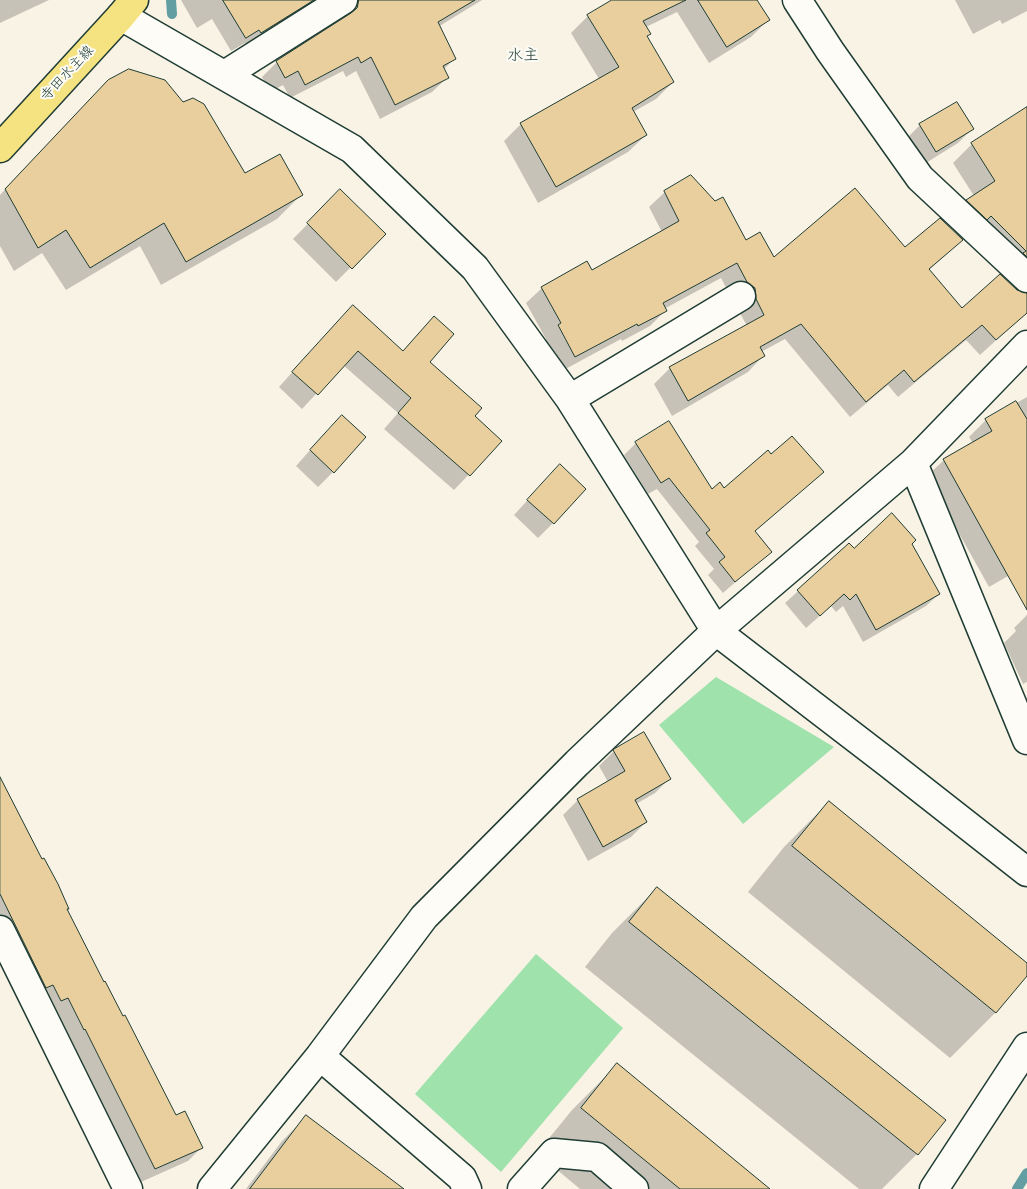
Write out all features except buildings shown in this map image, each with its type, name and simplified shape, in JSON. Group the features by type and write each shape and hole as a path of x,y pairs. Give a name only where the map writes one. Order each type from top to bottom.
{"main road":[{"name":"寺田水主線","path":"0,148 128,8"}],"street":[{"path":"226,74 343,0"},
{"path":"797,0 824,43 920,178 1027,278"},
{"path":"128,8 226,74 352,149 475,268 570,399 716,631 1027,872"},
{"path":"570,399 741,296"},
{"path":"212,1189 320,1056 424,917 577,763 716,631 913,463 1023,359"},
{"path":"913,463 1027,740"},
{"path":"0,930 128,1189"},
{"path":"934,1189 1027,1047"},
{"path":"320,1056 462,1178 467,1189"},
{"path":"522,1189 554,1153 597,1157 634,1189"}],"green space":[{"path":"716,677 834,747 743,824 659,725"},
{"path":"536,954 623,1028 501,1172 415,1094"}],"waterway":[{"path":"171,0 172,14"},
{"path":"1017,1189 1027,1173"}],"district":[{"name":"水主","path":"523,57"}]}
